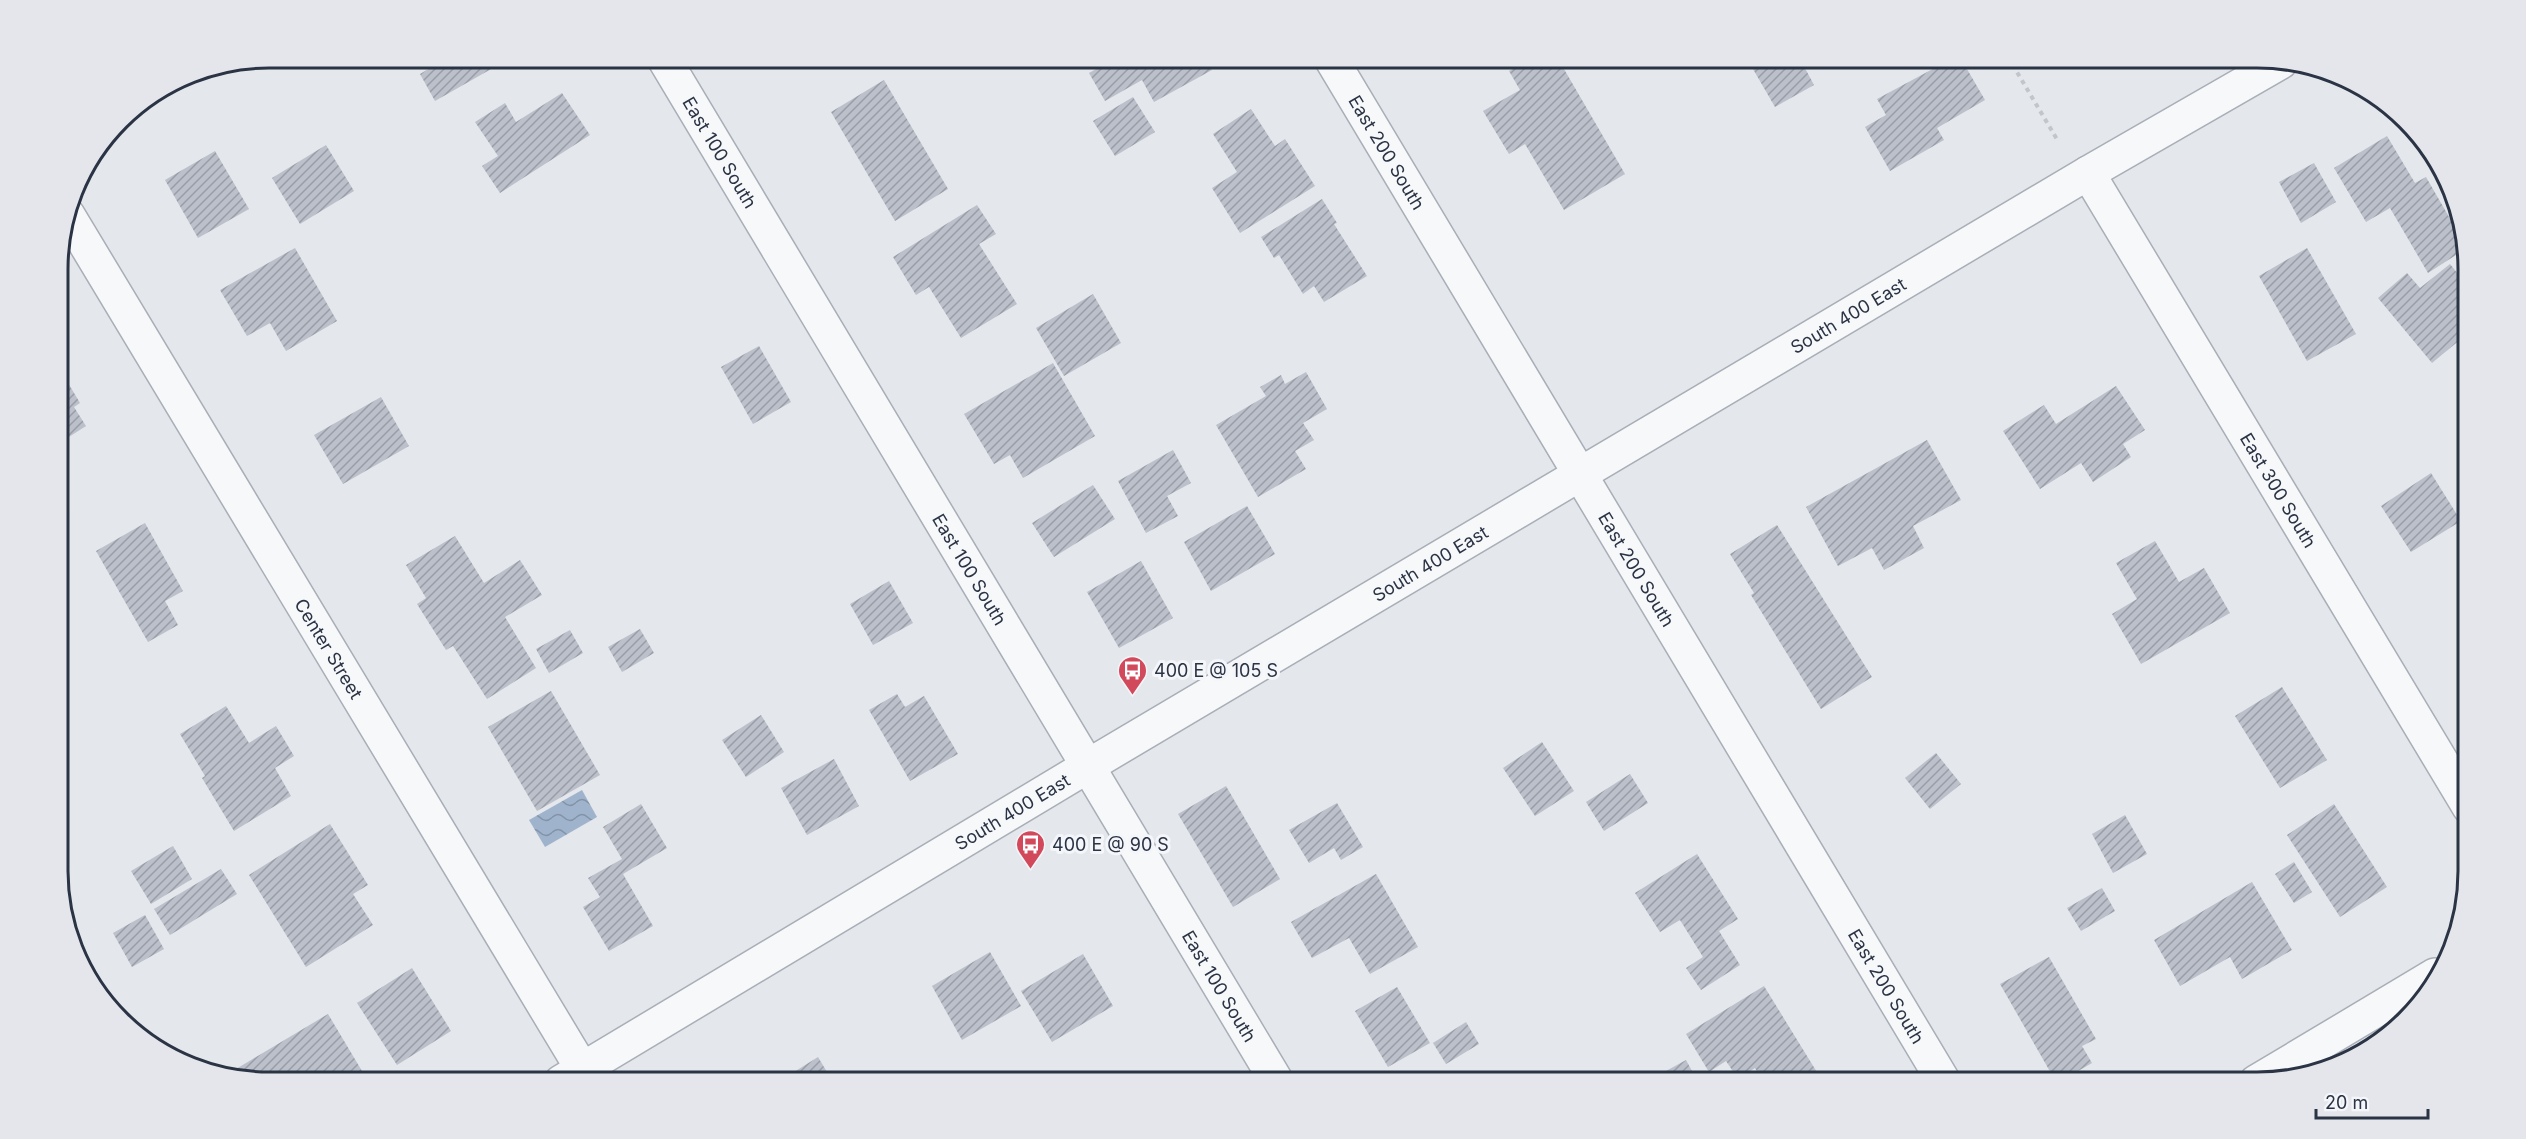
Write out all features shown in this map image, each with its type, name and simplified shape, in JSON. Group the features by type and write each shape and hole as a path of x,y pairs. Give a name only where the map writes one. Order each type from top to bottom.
{"street":[{"name":"East 100 South","path":"670,68 1271,1071"},
{"name":"East 200 South","path":"1337,68 1938,1071"},
{"name":"South 400 East","path":"588,1072 1088,766 2088,173 2270,68"},
{"name":"East 300 South","path":"2088,173 2458,789"},
{"name":"Center Street","path":"73,223 574,1072"},
{"path":"2275,1071 2425,981"}],"path":[{"path":"2015,68 2058,141"}],"water":[{"path":"582,790 597,817 545,847 529,820"}],"building":[{"path":"430,68 493,68 435,101 420,74"},
{"path":"1098,68 1211,68 1212,70 1154,102 1142,80 1105,101 1089,73"},
{"path":"1514,68 1563,68 1625,174 1564,210 1525,144 1509,154 1483,111 1520,90 1509,71"},
{"path":"1752,68 1805,68 1814,85 1775,107"},
{"path":"1935,68 1966,68 1985,100 1937,128 1944,140 1890,171 1865,127 1886,115 1877,99"},
{"path":"884,80 948,189 895,221 831,112"},
{"path":"562,93 590,135 500,193 482,166 498,156 475,122 505,103 516,122"},
{"path":"1133,97 1155,132 1115,156 1093,121"},
{"path":"1251,109 1275,146 1285,139 1315,186 1240,233 1212,188 1237,172 1213,134"},
{"path":"2387,136 2415,183 2426,177 2454,225 2457,254 2428,273 2390,208 2366,222 2334,168"},
{"path":"326,145 354,191 300,224 272,178"},
{"path":"215,151 249,209 198,238 165,180"},
{"path":"2314,163 2336,202 2301,223 2279,182"},
{"path":"1322,199 1337,223 1334,224 1367,276 1324,302 1314,286 1303,294 1279,255 1274,258 1261,237"},
{"path":"977,205 996,234 979,244 1017,304 961,338 929,287 916,295 893,257"},
{"path":"295,248 337,321 286,351 270,323 247,336 220,290"},
{"path":"2307,248 2356,334 2307,361 2259,276"},
{"path":"2450,264 2458,274 2458,341 2432,363 2378,298 2407,273 2420,288"},
{"path":"1093,294 1121,343 1064,376 1036,328"},
{"path":"759,346 791,402 753,424 721,367"},
{"path":"1053,363 1095,436 1023,478 1010,455 994,464 964,414"},
{"path":"1306,372 1327,409 1303,423 1314,440 1295,451 1306,469 1258,497 1216,425 1266,396 1260,387 1281,375 1285,384"},
{"path":"68,383 80,403 74,407 86,426 68,438"},
{"path":"2116,386 2145,430 2123,444 2131,457 2093,482 2081,463 2040,489 2003,431 2044,405 2056,424"},
{"path":"381,397 409,446 343,484 314,435"},
{"path":"1927,440 1961,500 1913,526 1924,548 1884,570 1872,548 1838,566 1806,507"},
{"path":"1173,450 1191,483 1167,496 1178,516 1146,533 1118,481"},
{"path":"2431,473 2458,516 2458,523 2411,552 2381,506"},
{"path":"1093,485 1115,519 1054,557 1032,523"},
{"path":"1247,506 1275,554 1211,591 1184,542"},
{"path":"145,523 183,591 165,601 178,625 148,642 96,551"},
{"path":"1777,525 1872,677 1821,709 1751,595 1754,593 1730,554"},
{"path":"455,536 484,583 520,560 542,595 505,617 536,668 487,699 453,646 446,650 417,604 426,598 406,565"},
{"path":"2155,541 2179,582 2204,568 2230,613 2141,664 2112,614 2137,599 2116,563"},
{"path":"1141,561 1173,618 1119,648 1087,592"},
{"path":"889,581 913,623 873,645 850,604"},
{"path":"640,629 654,653 622,672 608,647"},
{"path":"570,630 583,653 549,673 536,649"},
{"path":"2282,687 2327,760 2280,788 2235,716"},
{"path":"551,691 600,775 537,811 488,727"},
{"path":"897,694 905,707 924,696 958,754 910,781 869,710"},
{"path":"226,706 249,743 276,726 294,756 275,768 291,796 234,831 202,778 205,776 180,734"},
{"path":"761,715 784,752 746,777 722,740"},
{"path":"1542,742 1574,791 1535,816 1503,768"},
{"path":"1936,753 1961,784 1930,809 1905,778"},
{"path":"834,759 859,806 807,835 781,788"},
{"path":"1630,774 1648,803 1604,831 1586,802"},
{"path":"1226,786 1280,879 1233,907 1178,814"},
{"path":"1337,803 1363,847 1341,860 1334,848 1309,863 1289,830"},
{"path":"641,804 667,848 623,874 653,926 609,951 583,907 600,897 588,878 622,859 603,827"},
{"path":"2334,804 2387,887 2340,917 2287,835"},
{"path":"2125,815 2147,854 2113,873 2092,834"},
{"path":"330,824 368,885 353,894 373,925 306,967 249,875"},
{"path":"173,846 192,879 151,904 131,871"},
{"path":"1697,854 1738,919 1719,931 1740,965 1701,990 1686,968 1703,957 1680,920 1660,932 1635,893"},
{"path":"2294,862 2312,892 2294,903 2275,874"},
{"path":"221,869 237,894 170,935 154,909"},
{"path":"1376,874 1418,947 1370,974 1349,938 1312,958 1291,922"},
{"path":"2252,882 2292,950 2242,979 2230,957 2180,986 2154,940"},
{"path":"2102,888 2115,911 2081,931 2067,908"},
{"path":"145,915 164,949 132,967 113,933"},
{"path":"990,952 1021,1006 962,1040 932,986"},
{"path":"1083,954 1113,1006 1052,1042 1021,991"},
{"path":"2049,957 2096,1039 2082,1046 2092,1063 2078,1071 2050,1071 2000,984"},
{"path":"412,968 451,1031 397,1065 357,1003"},
{"path":"1764,986 1816,1071 1757,1071 1755,1068 1750,1071 1733,1071 1726,1061 1709,1071 1686,1034"},
{"path":"1397,987 1430,1043 1388,1067 1355,1011"},
{"path":"328,1014 362,1071 268,1072 236,1069"},
{"path":"1466,1022 1479,1044 1446,1064 1433,1043"},
{"path":"818,1057 827,1072 794,1072"},
{"path":"1686,1060 1692,1071 1665,1071"}],"place":[{"name":"400 E @ 105 S","path":"1133,696"},
{"name":"400 E @ 90 S","path":"1031,870"}]}
